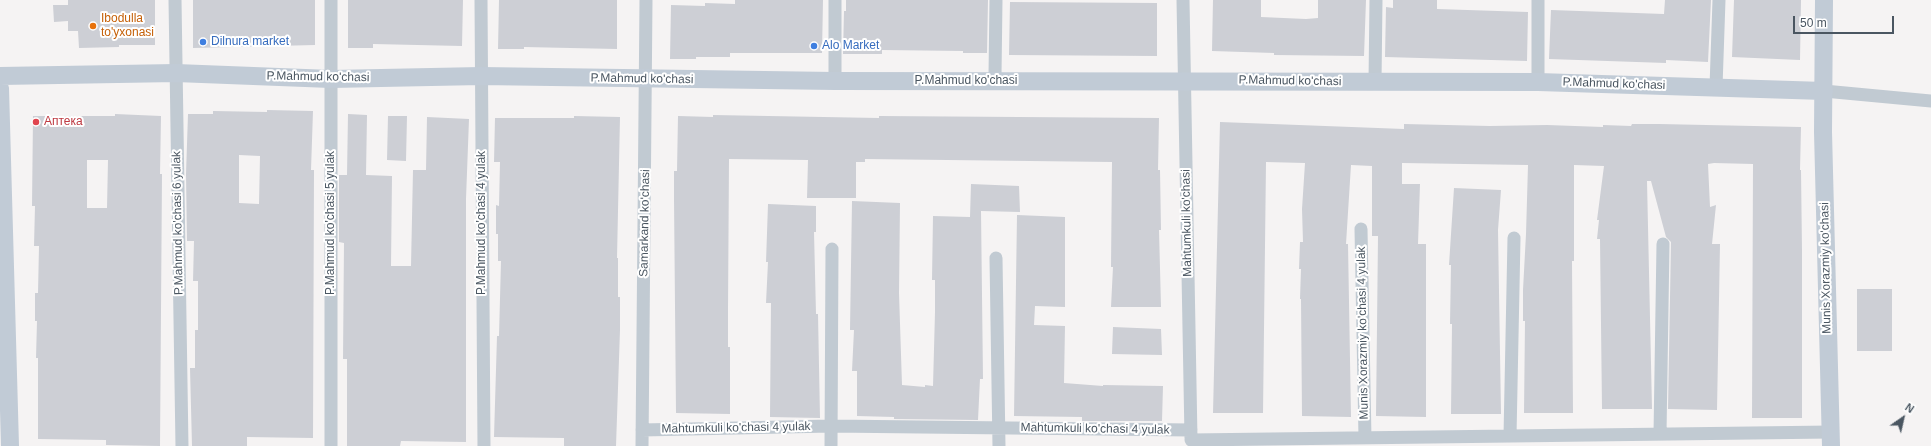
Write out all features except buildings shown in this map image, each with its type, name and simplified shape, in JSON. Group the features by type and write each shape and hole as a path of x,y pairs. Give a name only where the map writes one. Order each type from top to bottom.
{"street":[{"name":"P.Mahmud ko'chasi 6 yulak","path":"174,0 182,446"},
{"name":"P.Mahmud ko'chasi 5 yulak","path":"330,446 331,0"},
{"name":"P.Mahmud ko'chasi 4 yulak","path":"482,0 481,76 484,446"},
{"name":"Samarkand ko'chasi","path":"642,446 647,79 646,0"},
{"path":"834,0 835,81"},
{"path":"992,81 995,75 996,0"},
{"name":"Mahtumkuli ko'chasi","path":"1183,0 1191,439"},
{"path":"1375,82 1376,0"},
{"path":"1538,0 1538,82"},
{"path":"1716,87 1719,0"},
{"name":"Munis Xorazmiy ko'chasi","path":"1824,0 1823,132 1831,439"},
{"name":"P.Mahmud ko'chasi","path":"0,76 176,73 331,78 481,76 835,81 1184,80 1538,82 1824,91 1931,101"},
{"path":"0,88 10,446"},
{"name":"Munis Xorazmiy ko'chasi 4 yulak","path":"1362,229 1364,438"},
{"path":"1510,436 1514,238"},
{"path":"1660,434 1663,244"},
{"path":"832,249 832,446"},
{"path":"996,258 998,446"},
{"name":"Mahtumkuli ko'chasi 4 yulak","path":"642,430 831,426 999,428 1191,439"},
{"name":"Munis Xorazmiy ko'chasi 4 yulak","path":"1191,439 1660,434 1831,439"}],"place":[{"name":"Ibodulla to'yxonasi","path":"93,26"},
{"name":"Dilnura market","path":"203,42"},
{"name":"Alo Market","path":"814,46"},
{"name":"Аптека","path":"36,122"}]}
